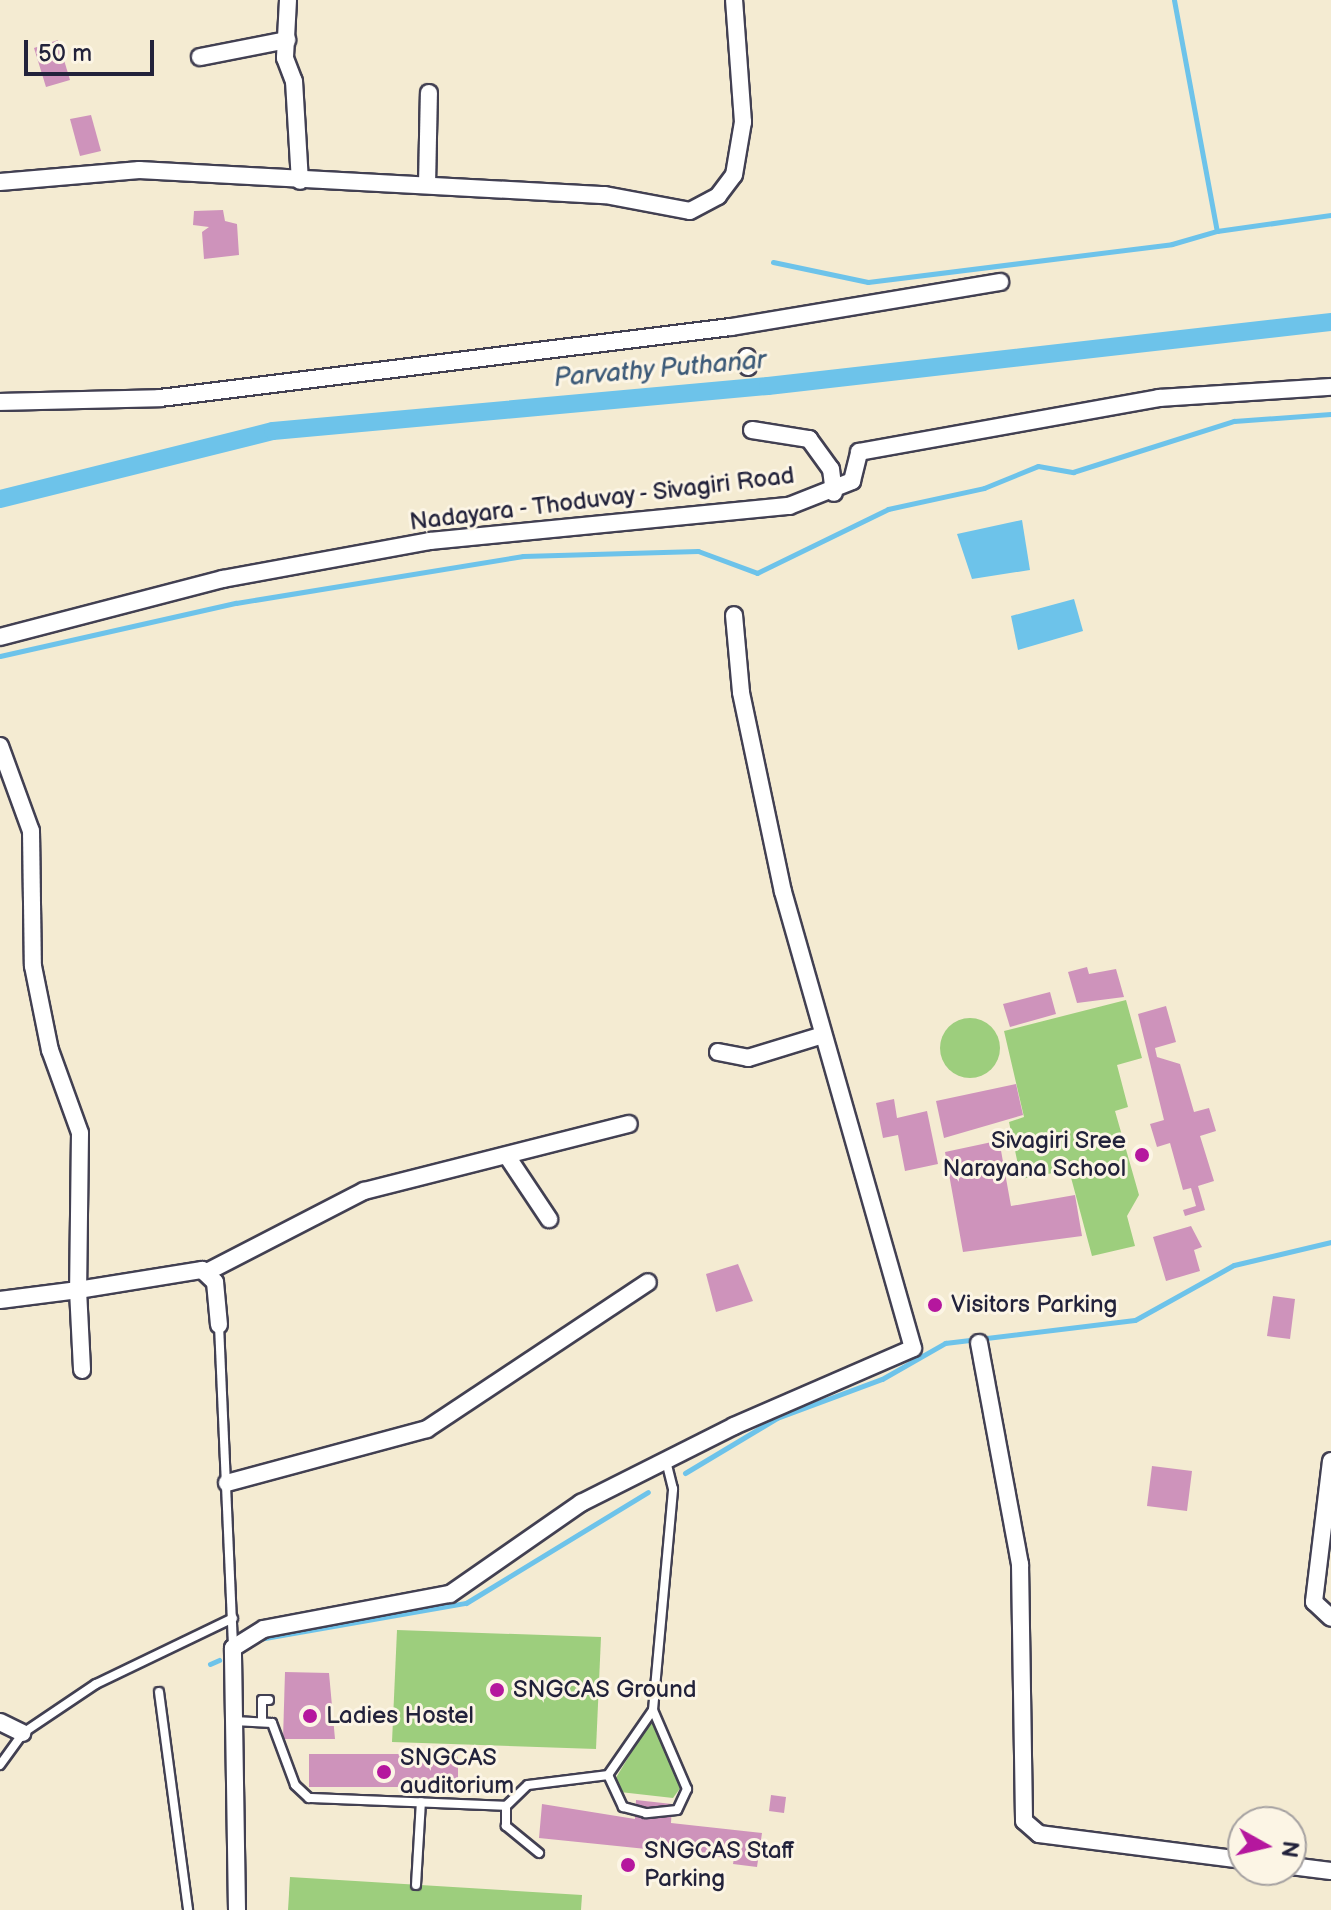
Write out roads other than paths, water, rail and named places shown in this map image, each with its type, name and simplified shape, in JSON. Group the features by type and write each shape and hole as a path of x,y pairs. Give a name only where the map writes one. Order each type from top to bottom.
{"street":[{"path":"288,0 287,40 300,181"},
{"path":"0,182 139,170 605,195 690,211 718,196 734,175 743,122 734,0"},
{"path":"200,57 287,40"},
{"path":"427,185 429,93"},
{"path":"0,402 160,398 731,327 1000,282"},
{"name":"Nadayara - Thoduvay - Sivagiri Road","path":"0,637 223,579 430,541 712,516 834,493 852,481 859,452 1159,398 1331,387"},
{"path":"752,430 809,439 831,469 834,493"},
{"path":"237,1910 233,1648 264,1629 450,1594 581,1503 666,1460 913,1348 783,892 741,692 734,615"},
{"path":"0,746 31,831 33,966 50,1050 80,1133 78,1290 82,1370"},
{"path":"718,1052 748,1058 823,1035"},
{"path":"0,1300 207,1272 364,1191 629,1124"},
{"path":"507,1156 549,1219"},
{"path":"207,1272 219,1325"},
{"path":"227,1483 427,1429 648,1282"},
{"path":"979,1343 1020,1564 1024,1821 1039,1834 1227,1858"},
{"path":"1331,1461 1314,1602 1331,1618"},
{"path":"0,1722 23,1733"},
{"path":"1307,1868 1331,1871"}],"lane":[{"path":"219,1325 233,1648"},
{"path":"539,1853 506,1826 506,1806 528,1785 608,1775 653,1710 673,1489 666,1460"},
{"path":"0,1765 23,1733 96,1684 233,1618"},
{"path":"159,1692 188,1910"},
{"path":"262,1721 262,1700 269,1700"},
{"path":"608,1775 623,1807 660,1813 683,1803 686,1779 653,1710"},
{"path":"234,1721 272,1723 303,1796 506,1806"},
{"path":"416,1885 421,1802"}],"water":[{"path":"1022,520 1030,570 972,579 957,534"},
{"path":"1074,599 1083,631 1018,650 1011,616"}],"waterway":[{"path":"1174,0 1217,231 1331,215"},
{"path":"773,262 868,282 1172,244 1217,231"},
{"name":"Parvathy Puthanar","path":"0,499 273,431 768,386 1331,322"},
{"path":"0,656 236,603 523,556 698,551 757,573 888,509 984,488 1038,466 1073,472 1234,421 1331,414"},
{"path":"685,1473 777,1418 882,1379 945,1343 1135,1320 1234,1265 1331,1242"},
{"path":"259,1639 466,1603 648,1492"},
{"path":"210,1664 219,1660"}],"place":[{"name":"Sivagiri Sree Narayana School","path":"1142,1155"},
{"name":"Visitors Parking","path":"935,1305"},
{"name":"SNGCAS Ground","path":"497,1690"},
{"name":"Ladies Hostel","path":"310,1716"},
{"name":"SNGCAS auditorium","path":"384,1772"},
{"name":"SNGCAS Staff Parking","path":"628,1865"}]}
